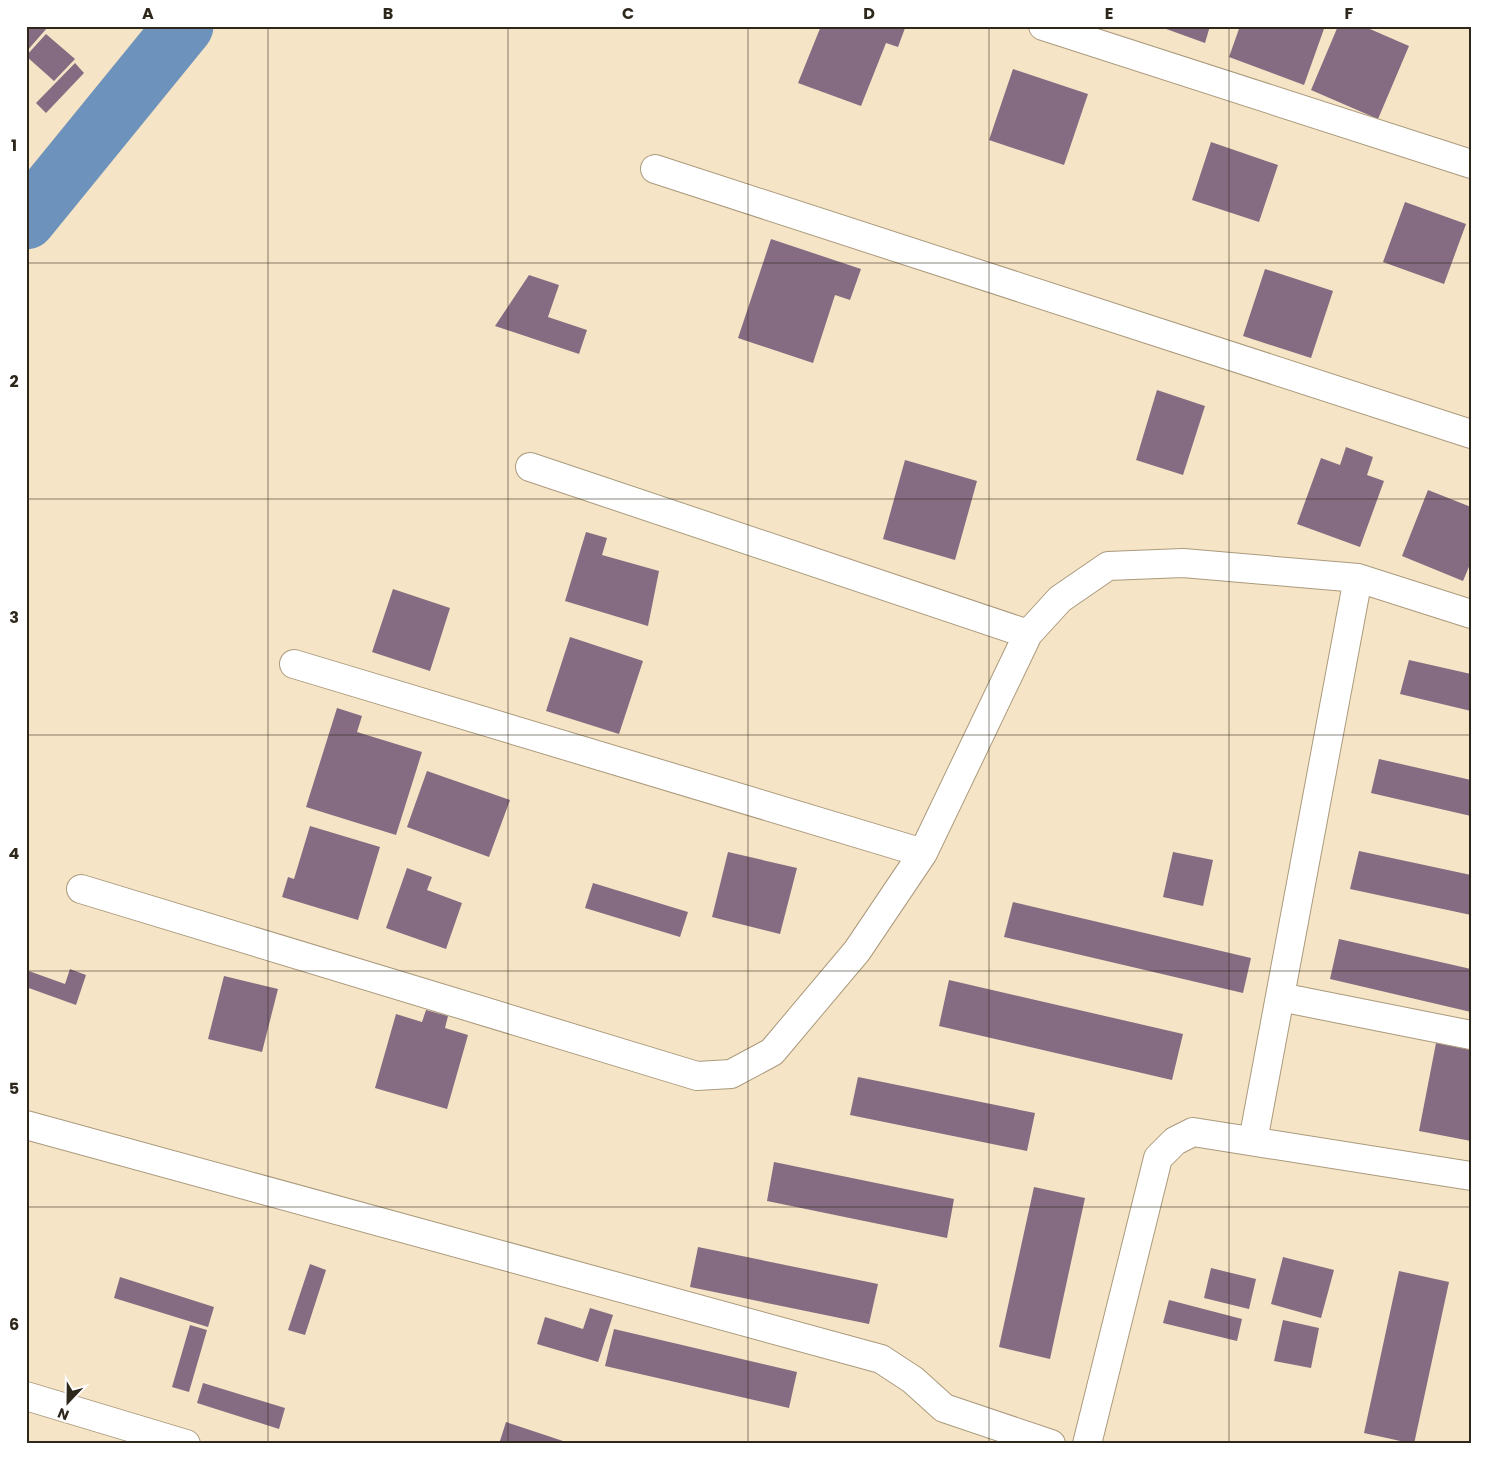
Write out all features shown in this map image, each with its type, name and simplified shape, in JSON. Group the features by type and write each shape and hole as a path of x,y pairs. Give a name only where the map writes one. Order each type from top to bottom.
{"street":[{"path":"1043,26 1471,164"},
{"path":"655,169 1471,434"},
{"path":"530,466 1028,634"},
{"path":"81,889 697,1076 731,1074 772,1052 857,951 923,852 1028,634 1060,599 1108,566 1184,563 1358,578 1471,614"},
{"path":"1253,1141 1358,578"},
{"path":"294,664 923,852"},
{"path":"1280,997 1471,1035"},
{"path":"26,1125 880,1359 913,1380 944,1408 1051,1444"},
{"path":"1087,1444 1158,1158 1175,1141 1193,1132 1471,1176"},
{"path":"26,1396 186,1444"}],"building":[{"path":"26,26 45,26 47,28 26,52"},
{"path":"821,26 905,28 898,47 886,43 861,106 798,83"},
{"path":"1158,26 1210,26 1205,43"},
{"path":"1240,26 1325,26 1304,85 1229,57"},
{"path":"1338,26 1363,26 1409,46 1378,119 1311,90"},
{"path":"46,34 75,59 54,81 26,56"},
{"path":"75,63 84,73 46,113 36,103"},
{"path":"1013,69 1088,94 1064,165 989,140"},
{"path":"1211,142 1278,165 1259,222 1192,200"},
{"path":"1405,202 1466,224 1444,284 1383,262"},
{"path":"771,239 861,269 850,300 835,295 813,363 738,338"},
{"path":"1265,269 1333,291 1311,358 1243,336"},
{"path":"529,275 559,285 548,317 587,330 579,354 495,326"},
{"path":"1157,390 1205,406 1183,475 1136,460"},
{"path":"1346,447 1373,457 1367,475 1384,481 1360,547 1297,524 1321,458 1340,465"},
{"path":"905,460 977,481 955,560 883,539"},
{"path":"1428,490 1471,507 1471,562 1463,581 1402,556"},
{"path":"586,532 607,538 602,555 659,571 648,626 565,601"},
{"path":"393,589 450,608 430,671 372,652"},
{"path":"570,637 643,661 619,734 546,711"},
{"path":"1409,660 1471,674 1471,711 1400,694"},
{"path":"337,708 362,716 357,732 422,752 396,835 306,807"},
{"path":"1379,759 1471,780 1471,816 1371,793"},
{"path":"427,771 510,800 489,857 407,827"},
{"path":"310,826 380,847 358,920 282,897 288,877 294,879"},
{"path":"1359,851 1471,875 1471,915 1350,889"},
{"path":"728,852 797,868 780,934 712,917"},
{"path":"1173,852 1213,860 1203,906 1163,897"},
{"path":"407,868 432,877 427,890 462,903 446,949 386,928"},
{"path":"593,883 688,912 680,937 585,908"},
{"path":"1013,902 1251,958 1243,993 1004,937"},
{"path":"1339,939 1471,969 1471,1012 1330,979"},
{"path":"70,969 86,975 76,1005 26,987 26,970 65,984"},
{"path":"224,976 278,989 262,1052 208,1039"},
{"path":"949,980 1183,1034 1172,1080 939,1026"},
{"path":"426,1010 448,1016 445,1028 468,1035 447,1109 375,1088 396,1014 422,1022"},
{"path":"1436,1043 1471,1050 1471,1141 1419,1131"},
{"path":"858,1077 1035,1113 1027,1151 850,1115"},
{"path":"774,1162 954,1199 947,1238 767,1201"},
{"path":"1034,1187 1085,1198 1050,1359 999,1347"},
{"path":"698,1247 878,1284 869,1324 690,1287"},
{"path":"1283,1257 1334,1270 1321,1318 1271,1304"},
{"path":"310,1264 326,1270 305,1335 288,1330"},
{"path":"1211,1268 1256,1279 1249,1309 1204,1298"},
{"path":"1399,1271 1449,1282 1414,1444 1364,1433"},
{"path":"120,1277 214,1307 208,1327 114,1298"},
{"path":"1169,1300 1242,1319 1237,1341 1163,1323"},
{"path":"590,1308 613,1315 598,1362 537,1344 545,1317 583,1329"},
{"path":"1283,1320 1319,1328 1311,1368 1274,1361"},
{"path":"190,1325 207,1330 189,1392 172,1387"},
{"path":"614,1329 797,1372 789,1408 605,1366"},
{"path":"203,1383 285,1408 279,1429 197,1403"},
{"path":"506,1422 569,1443 569,1444 499,1444"}],"waterway":[{"path":"26,220 184,26"}]}
